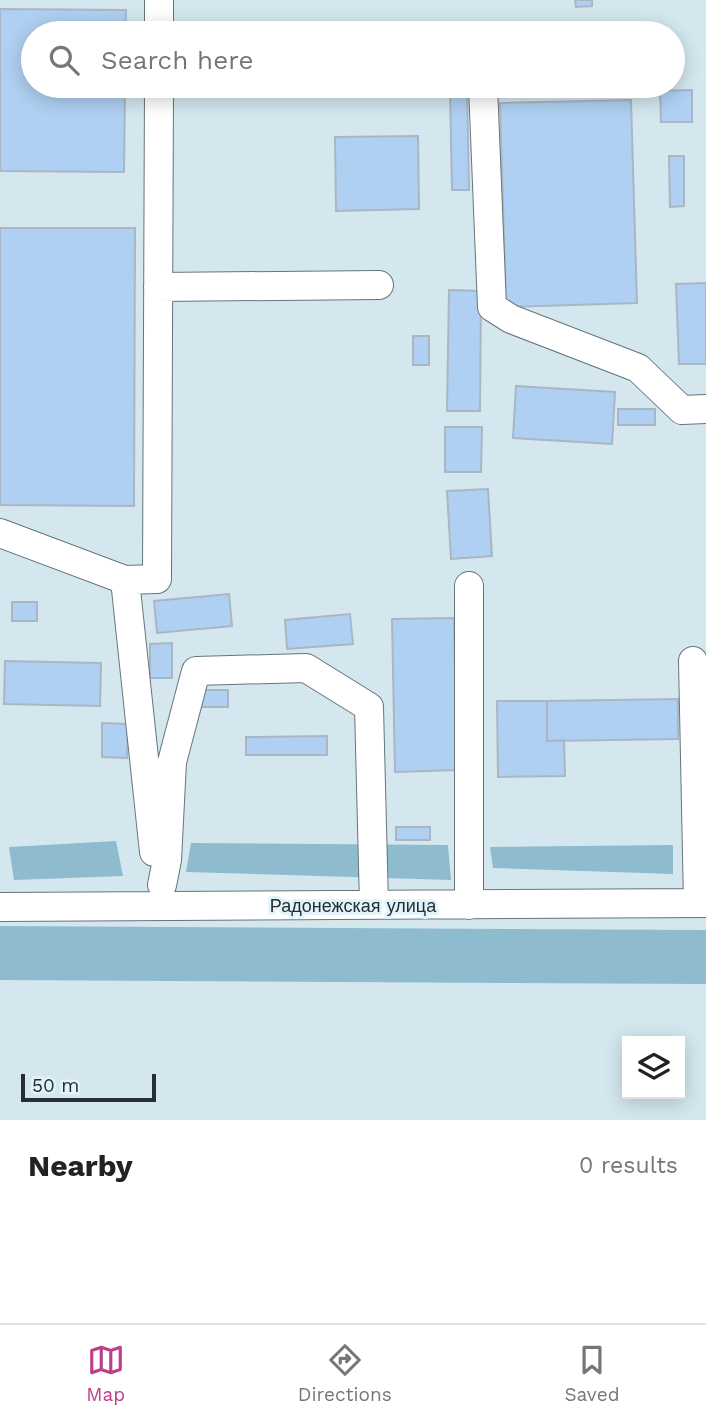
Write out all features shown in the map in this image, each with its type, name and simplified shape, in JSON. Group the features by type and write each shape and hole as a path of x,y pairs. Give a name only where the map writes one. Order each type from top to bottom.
{"street":[{"path":"159,0 159,21"},
{"path":"0,533 125,580 157,579 159,98"},
{"path":"483,98 492,307 511,318 638,369 682,410 706,409"},
{"path":"158,287 379,285"},
{"path":"125,580 155,861 164,895"},
{"path":"469,586 469,905"},
{"path":"693,661 702,903"},
{"path":"164,895 172,762 197,671 306,668 369,707 374,905"},
{"name":"Радонежская улица","path":"0,907 164,895 374,905 702,903"}],"shaded area":[{"path":"116,841 123,876 14,880 9,847"},
{"path":"191,843 448,845 451,880 186,872"},
{"path":"673,845 673,874 493,868 490,847"},
{"path":"0,926 706,930 706,984 0,980"}],"building":[{"path":"575,0 592,0 592,6 576,7"},
{"path":"0,9 126,10 126,21 21,21 21,98 125,98 124,172 0,171"},
{"path":"685,90 692,90 692,122 661,122 660,98 685,98"},
{"path":"450,98 467,98 469,190 452,190"},
{"path":"631,100 637,303 506,307 500,103"},
{"path":"418,136 419,209 336,211 335,137"},
{"path":"669,156 684,156 684,206 670,207"},
{"path":"0,228 135,228 134,506 0,505"},
{"path":"706,283 706,364 679,364 676,284"},
{"path":"449,290 481,291 480,411 447,411"},
{"path":"413,336 429,336 429,365 413,365"},
{"path":"516,386 615,392 612,444 513,438"},
{"path":"618,409 655,409 655,425 618,425"},
{"path":"445,427 482,427 481,472 445,472"},
{"path":"488,489 492,556 451,559 447,491"},
{"path":"229,594 232,626 157,633 154,601"},
{"path":"12,602 37,602 37,621 12,621"},
{"path":"350,614 353,644 287,649 285,620"},
{"path":"454,618 457,770 395,772 392,619"},
{"path":"172,643 172,678 150,678 150,644"},
{"path":"5,661 101,663 100,706 4,704"},
{"path":"194,690 228,690 228,707 194,707"},
{"path":"678,699 678,739 547,741 547,701"},
{"path":"497,701 547,701 547,741 564,740 565,776 498,777"},
{"path":"102,723 128,724 127,758 102,757"},
{"path":"327,736 327,755 246,755 246,737"},
{"path":"396,827 430,827 430,840 396,840"}]}
